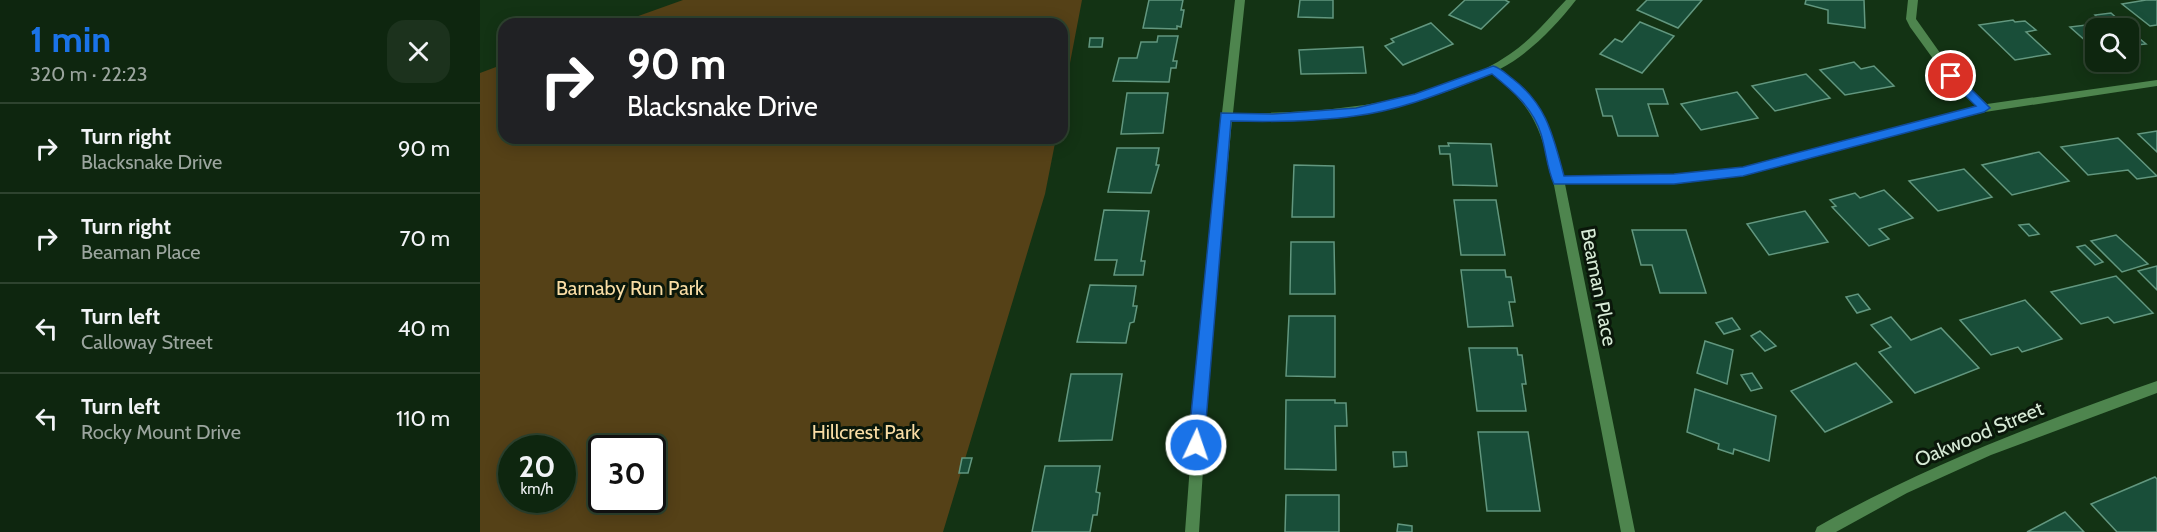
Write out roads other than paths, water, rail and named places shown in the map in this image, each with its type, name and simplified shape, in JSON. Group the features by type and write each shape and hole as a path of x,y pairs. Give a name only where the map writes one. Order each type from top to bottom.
{"street":[{"path":"1192,532 1198,402 1225,116 1240,0"},
{"path":"1225,116 1273,118 1356,112 1417,98 1493,69 1529,43 1571,0"},
{"path":"1913,0 1911,19 1915,27 1951,76 1984,108"},
{"name":"Beaman Place","path":"1493,69 1515,87 1538,113 1547,134 1628,532"},
{"path":"1558,180 1674,179 1743,171 1984,108 2157,83"},
{"name":"Oakwood Street","path":"1822,532 1871,503 1977,453 2157,387"}],"park label":[{"name":"Barnaby Run Park","path":"630,288"},
{"name":"Hillcrest Park","path":"866,432"}]}
